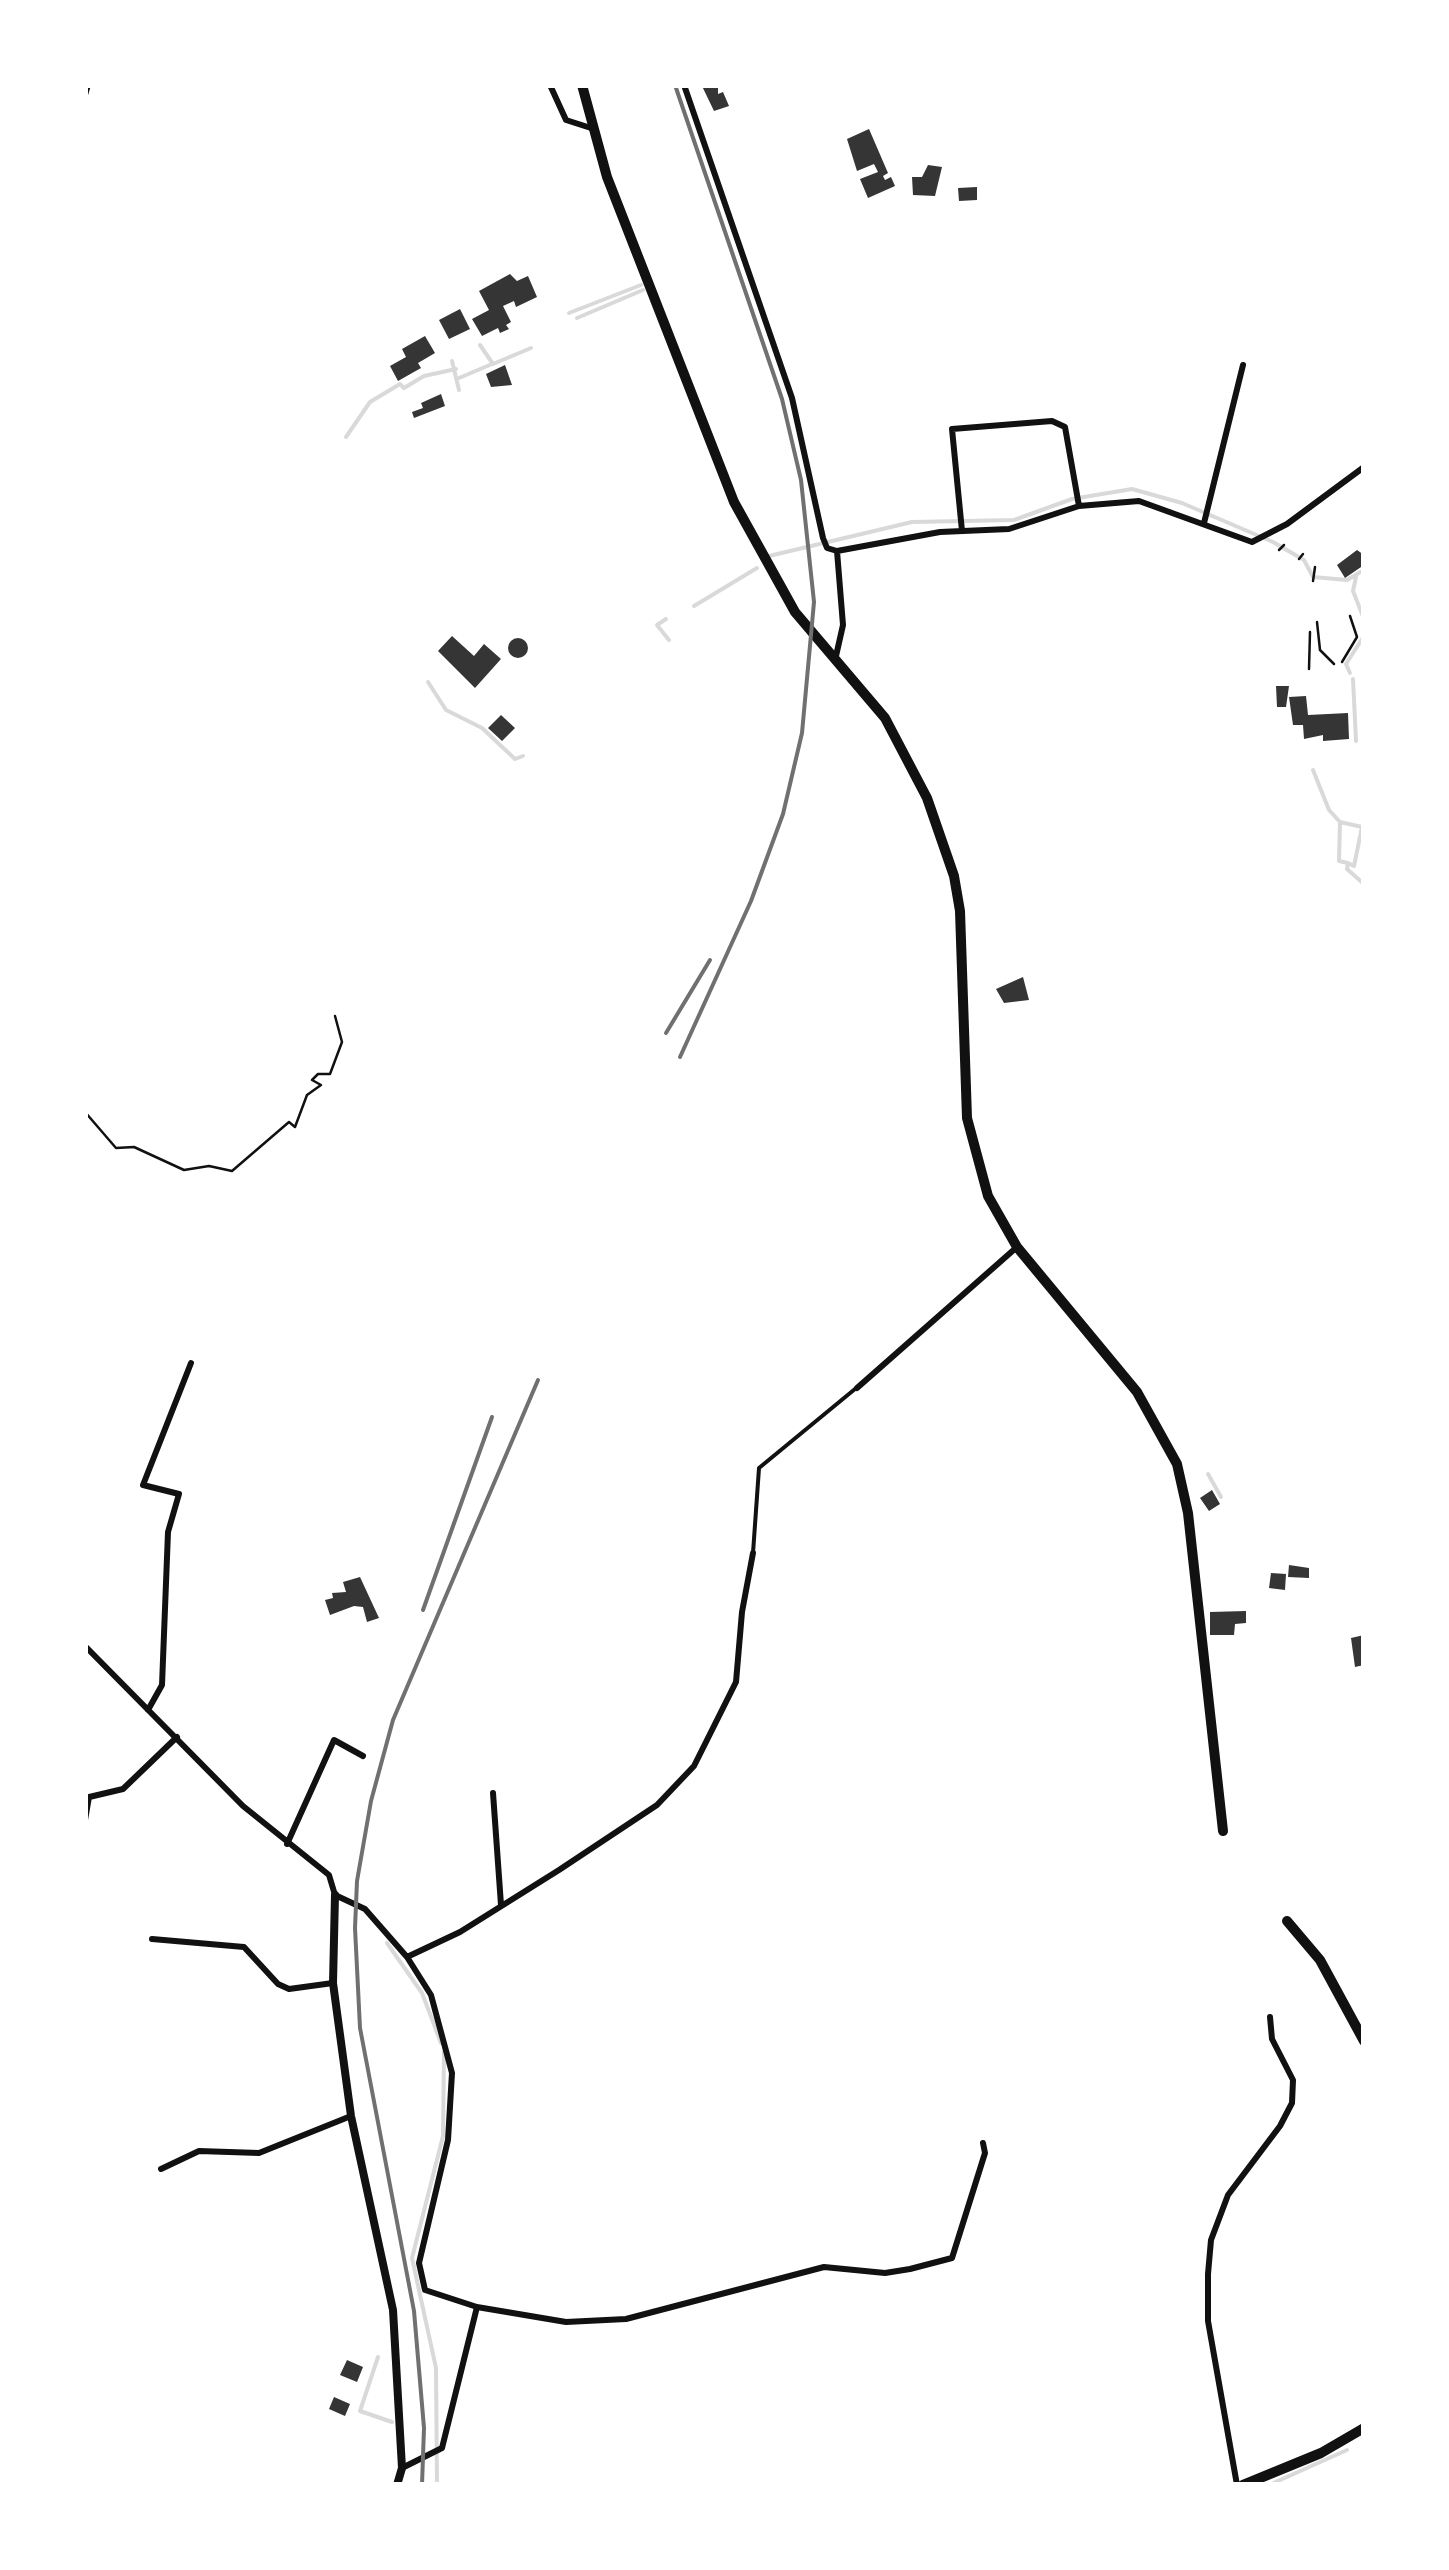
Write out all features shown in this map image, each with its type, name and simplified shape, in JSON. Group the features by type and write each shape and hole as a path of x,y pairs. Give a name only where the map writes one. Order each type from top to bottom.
{"main road":[{"path":"582,85 608,177 734,502 795,612 885,718 916,770 954,876 964,974 962,1061 967,1118 988,1196 1016,1247 1128,1380 1154,1418 1177,1464 1188,1514 1224,1830"},
{"path":"1286,1921 1320,1960 1364,2041"},
{"path":"1240,2485 1321,2453 1364,2428"}],"street":[{"path":"85,95 88,85"},
{"path":"550,85 566,120 594,129"},
{"path":"684,85 792,398 827,548 837,551 962,523 1023,526 1078,500 1139,501 1205,520 1247,541 1255,540 1287,524 1364,467"},
{"path":"1205,520 1243,365"},
{"path":"962,523 952,429 1052,421 1065,427 1078,500"},
{"path":"836,656 842,625 837,551"},
{"path":"857,1388 1016,1247"},
{"path":"148,1710 162,1685 168,1532 179,1494 143,1485 190,1363"},
{"path":"407,1957 460,1932 657,1805 694,1766 736,1682 742,1612 753,1553"},
{"path":"85,1646 287,1844 329,1876 335,1896 333,1984 350,2116 393,2310 402,2468 397,2485"},
{"path":"85,1820 87,1797 123,1790 176,1738"},
{"path":"287,1844 334,1740 363,1756"},
{"path":"492,1794 501,1905"},
{"path":"335,1896 366,1909 407,1957 430,1995 452,2073 448,2140 419,2263 425,2290 477,2307 566,2322 626,2320 824,2267 885,2272 952,2258 985,2153 982,2143"},
{"path":"152,1939 244,1947 278,1984 289,1989 333,1984"},
{"path":"1240,2485 1212,2350 1208,2274 1211,2240 1228,2195 1280,2126 1292,2103 1293,2080 1272,2039 1270,2018"},
{"path":"161,2169 199,2150 259,2153 350,2116"},
{"path":"402,2468 442,2448 477,2307"}],"lane":[{"path":"753,1553 758,1468 857,1388"}],"path":[{"path":"1280,550 1284,545"},
{"path":"1298,559 1303,554"},
{"path":"1313,581 1315,567"},
{"path":"1342,662 1356,637 1350,616"},
{"path":"1316,622 1320,650 1334,664"},
{"path":"1310,632 1310,669"},
{"path":"85,1112 116,1148 134,1147 184,1170 209,1166 232,1172 289,1122 295,1128 306,1095 321,1085 312,1080 330,1074 342,1042 335,1016"}],"building":[{"path":"718,85 718,94 723,92 729,106 714,111 702,86"},
{"path":"869,129 888,173 883,176 885,180 891,177 895,186 868,198 860,179 878,172 874,164 857,171 847,139"},
{"path":"928,165 942,167 935,196 913,195 912,177 922,177"},
{"path":"977,187 977,200 959,201 958,188"},
{"path":"510,274 517,281 528,276 537,297 516,307 514,301 503,306 511,322 506,325 509,329 500,333 498,328 482,336 472,319 489,310 479,291"},
{"path":"460,309 470,329 449,339 439,320"},
{"path":"425,336 435,353 418,363 421,368 398,381 390,366 406,357 402,349"},
{"path":"505,365 512,385 491,387 486,374"},
{"path":"441,394 445,406 414,418 412,412 423,408 421,403"},
{"path":"1357,550 1364,555 1364,565 1345,578 1337,565"},
{"path":"452,636 474,656 484,644 501,659 475,688 438,651"},
{"path":"518,638 528,648 518,658 508,648"},
{"path":"1276,686 1289,686 1286,707 1277,707"},
{"path":"1306,696 1308,715 1348,713 1349,739 1323,741 1323,735 1304,739 1303,725 1293,725 1289,697"},
{"path":"501,715 515,728 502,741 488,728"},
{"path":"1023,977 1029,1000 1004,1003 996,989"},
{"path":"1212,1490 1220,1504 1209,1511 1200,1498"},
{"path":"1289,1565 1309,1568 1309,1578 1288,1577"},
{"path":"1271,1573 1286,1574 1285,1590 1269,1588"},
{"path":"360,1577 379,1618 367,1622 363,1607 354,1606 330,1615 325,1600 333,1598 332,1593 346,1592 343,1582"},
{"path":"1246,1611 1246,1623 1235,1624 1234,1635 1210,1635 1210,1612"},
{"path":"1364,1635 1364,1665 1355,1667 1351,1638"},
{"path":"347,2360 363,2367 357,2382 340,2375"},
{"path":"334,2397 350,2404 345,2416 329,2409"}],"waterway":[{"path":"569,313 641,285"},
{"path":"577,318 643,290"},
{"path":"480,345 493,364 531,348"},
{"path":"452,361 459,390"},
{"path":"459,378 492,364"},
{"path":"346,437 370,402 400,384 404,388 424,376 456,369"},
{"path":"769,556 912,522 1014,520 1072,499 1132,489 1182,503 1273,542 1304,560 1313,577 1347,580 1364,570"},
{"path":"694,606 757,568"},
{"path":"1356,577 1353,591 1364,619"},
{"path":"666,619 657,625 669,640"},
{"path":"1350,673 1346,664 1364,636"},
{"path":"1353,679 1356,741"},
{"path":"428,682 446,710 482,728 515,759 523,756"},
{"path":"1313,770 1329,810 1340,822 1362,827 1354,866 1348,863 1347,869 1364,884"},
{"path":"1340,822 1339,861 1348,863"},
{"path":"1208,1474 1221,1497"},
{"path":"387,1943 422,1993 441,2043"},
{"path":"437,2485 436,2368 412,2258 443,2136 444,2052"},
{"path":"378,2357 360,2411 392,2422"},
{"path":"1269,2485 1347,2450"}],"railway":[{"path":"675,85 782,399 801,480 814,602 802,733 783,814 751,901 680,1057"},
{"path":"666,1033 710,960"},
{"path":"422,2485 424,2428 414,2311 360,2028 357,1881 371,1801 393,1720 538,1380"},
{"path":"423,1610 492,1417"}]}
